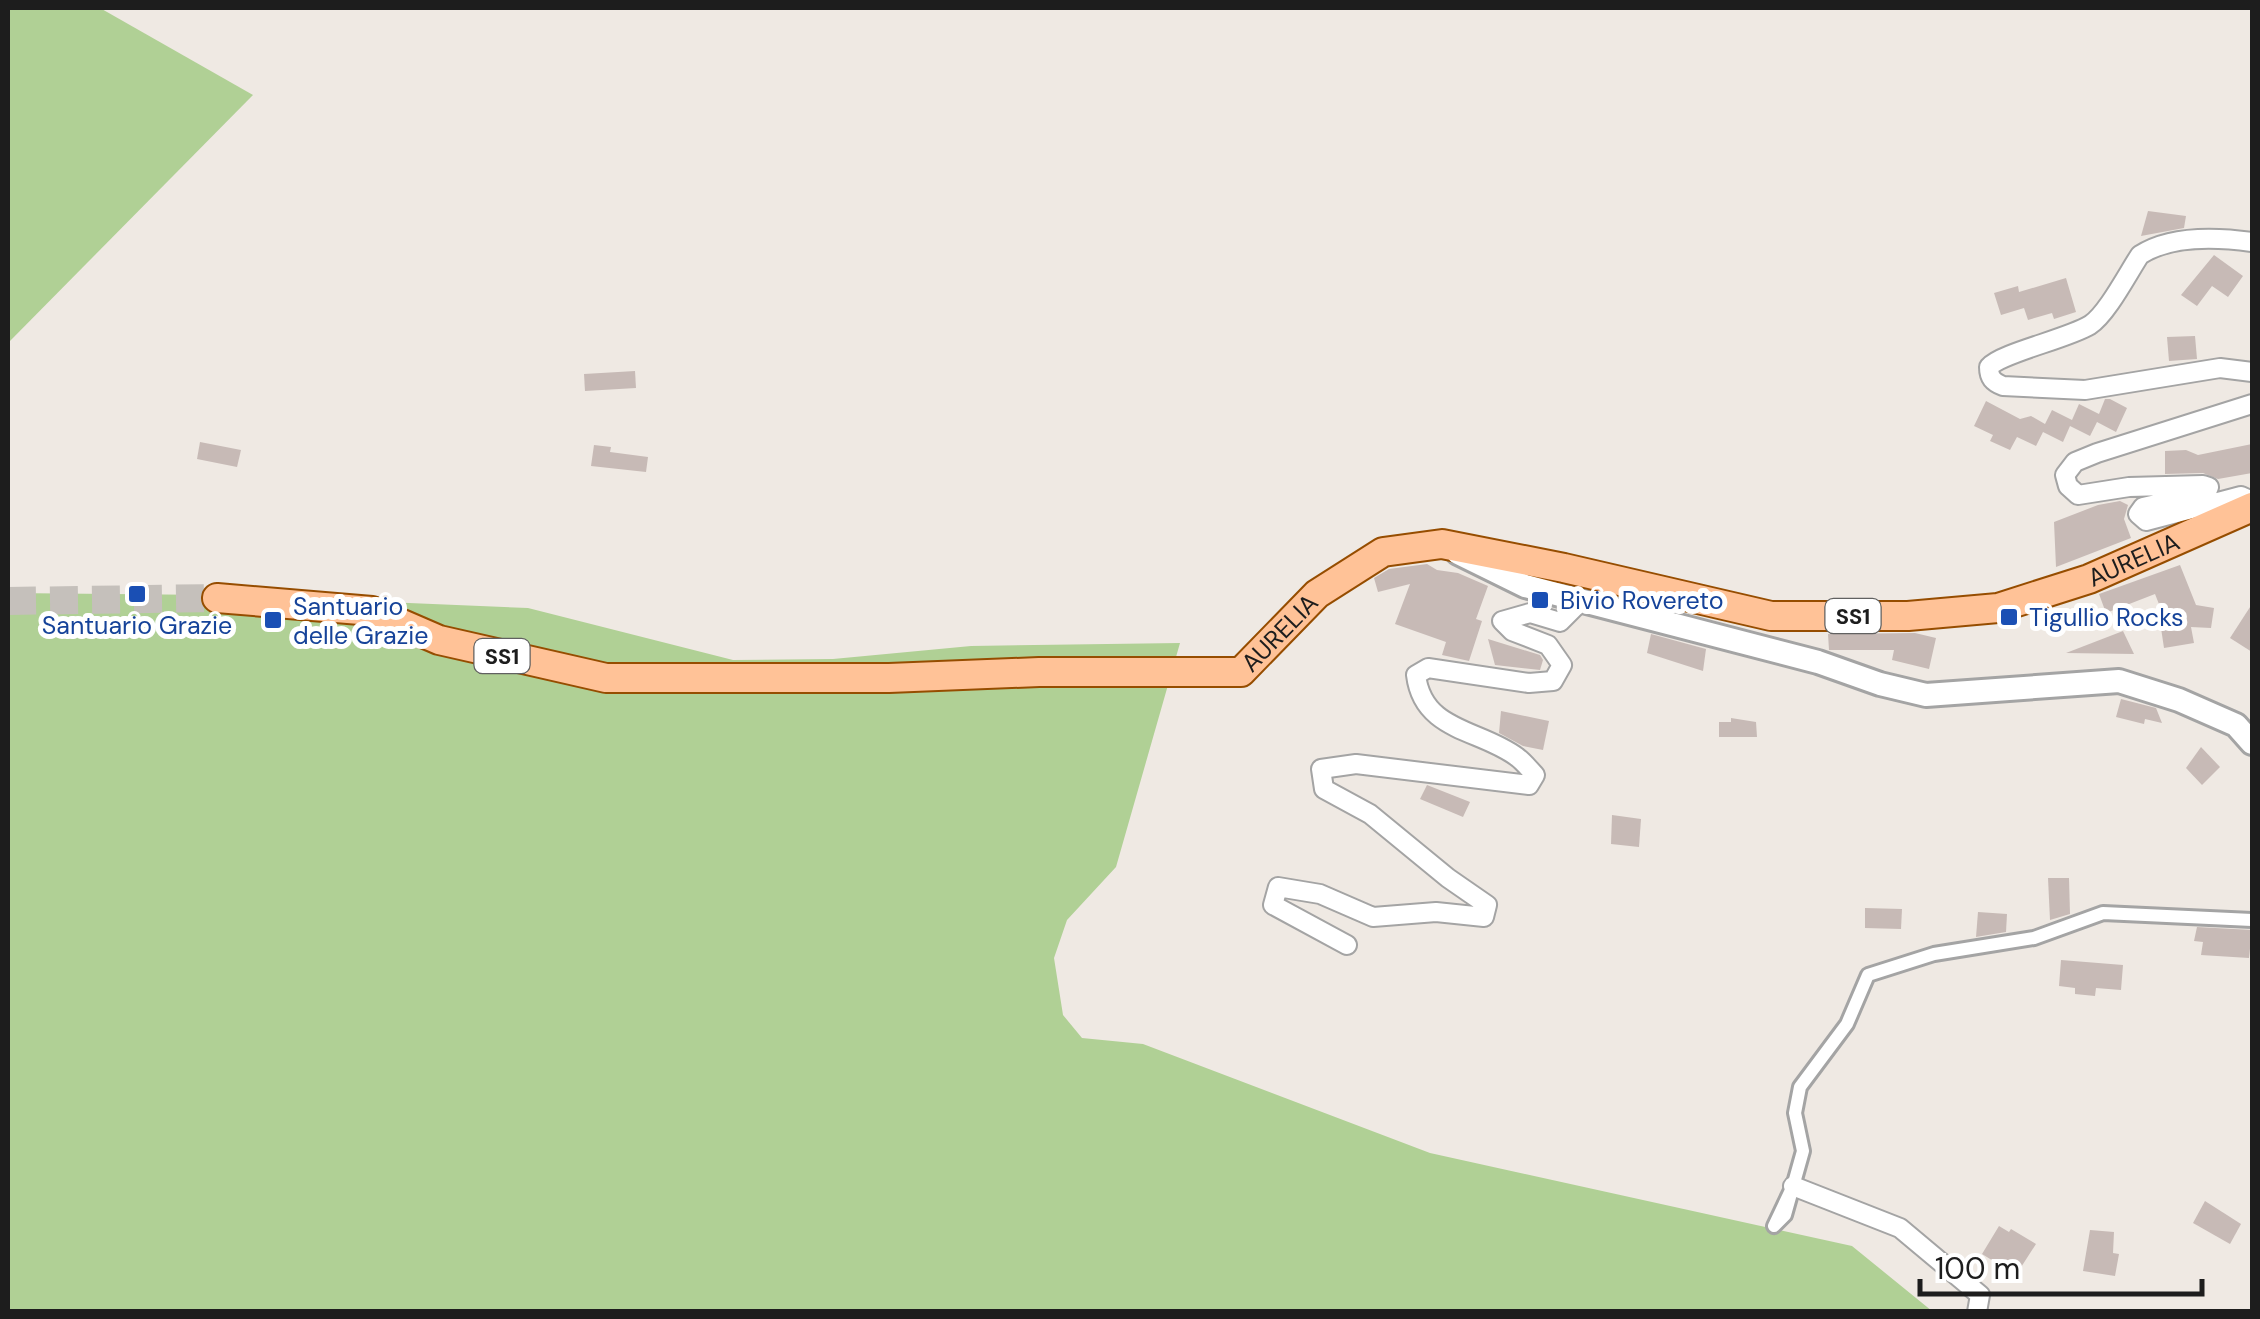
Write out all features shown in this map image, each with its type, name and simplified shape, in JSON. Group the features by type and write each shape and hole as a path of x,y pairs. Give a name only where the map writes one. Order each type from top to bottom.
{"main road":[{"name":"AURELIA","path":"217,598 372,612 439,640 606,678 1241,672 1317,594 1383,552 1442,544 1771,616 1908,616 1998,608 2088,579 2252,504"}],"street":[{"path":"2252,242 2199,239 2150,248 2140,255 2089,326 1995,360 1988,373 2003,386 2085,390 2220,368 2252,372"},
{"path":"2252,404 2097,453 2075,462 2065,475 2068,486 2078,495 2130,486 2209,488 2202,494 2143,507 2138,514 2146,521 2241,496 2252,504"},
{"path":"1442,544 1525,586 1818,662 1880,684 1926,695 2119,681 2179,700 2236,725 2252,742"},
{"path":"1348,945 1273,905 1278,886 1320,894 1372,917 1436,912 1484,916 1487,904 1448,878 1370,814 1324,789 1321,769 1356,764 1529,785 1534,775 1516,756 1448,725 1419,696 1416,675 1428,668 1529,683 1552,682 1562,666 1548,645 1512,631 1502,621 1530,613 1560,622 1579,602"},
{"path":"1976,1312 1980,1295 1900,1228 1793,1186 1803,1150 1794,1114 1800,1086 1848,1024 1868,975 1934,954 2034,938 2102,913 2252,920"}],"green space":[{"path":"8,8 100,8 253,95 8,343"},
{"path":"8,593 216,595 528,608 733,660 833,659 971,646 1180,643 1116,867 1067,920 1054,958 1063,1015 1082,1038 1143,1044 1430,1153 1852,1246 1932,1311 8,1311"}],"building":[{"path":"2148,211 2186,216 2184,228 2141,236"},
{"path":"2214,255 2243,276 2228,297 2212,286 2197,306 2181,295"},
{"path":"2066,278 2076,312 2054,319 2052,313 2028,320 2024,308 2001,315 1994,293 2018,286 2019,292"},
{"path":"2195,336 2197,359 2169,361 2167,337"},
{"path":"635,371 636,388 585,391 584,374"},
{"path":"2105,399 2127,408 2116,432 2097,422 2090,436 2070,426 2063,442 2043,432 2036,446 2017,437 2010,450 1990,441 1993,435 1974,426 1986,401 2020,419 2031,416 2045,424 2052,410 2072,420 2079,404 2099,414"},
{"path":"200,442 241,450 237,467 197,459"},
{"path":"2252,444 2252,473 2218,479 2203,473 2165,474 2165,451 2186,450 2198,455"},
{"path":"594,445 611,447 610,452 648,457 646,472 591,466"},
{"path":"2120,501 2128,505 2124,519 2131,538 2056,567 2054,522"},
{"path":"1427,564 1488,586 1476,619 1482,621 1469,661 1442,655 1446,642 1395,624 1410,584 1378,592 1374,578 1389,569"},
{"path":"2180,565 2196,605 2214,608 2211,628 2191,627 2194,643 2164,648 2161,628 2168,627 2155,594 2106,613 2099,594"},
{"path":"2252,604 2252,652 2230,638"},
{"path":"2123,631 2134,654 2066,653"},
{"path":"1915,633 1936,638 1929,669 1892,660 1894,650 1829,650 1828,634"},
{"path":"1651,634 1706,649 1703,671 1647,653"},
{"path":"1488,639 1540,655 1540,670 1495,665"},
{"path":"2121,699 2156,708 2162,723 2145,719 2144,724 2116,717"},
{"path":"1501,711 1549,721 1543,750 1523,746 1499,733"},
{"path":"1731,718 1756,722 1757,737 1719,737 1719,722 1731,722"},
{"path":"2201,747 2220,767 2202,785 2186,768"},
{"path":"1427,785 1470,802 1463,817 1420,799"},
{"path":"1612,815 1641,819 1639,847 1611,844"},
{"path":"2048,878 2069,878 2070,914 2050,920"},
{"path":"1865,908 1902,909 1901,929 1865,928"},
{"path":"1978,912 2007,914 2006,932 1976,937"},
{"path":"2197,927 2252,930 2249,958 2201,955 2203,942 2194,941"},
{"path":"2061,960 2123,965 2121,990 2096,988 2095,996 2075,994 2075,988 2059,986"},
{"path":"2205,1201 2241,1224 2230,1244 2193,1223"},
{"path":"1999,1226 2036,1244 2016,1275 1982,1254"},
{"path":"2090,1230 2114,1232 2113,1253 2119,1254 2115,1276 2083,1271"}],"tunnel":[{"path":"8,601 217,598"}],"place":[{"name":"Santuario Grazie","path":"137,594"},
{"name":"Bivio Rovereto","path":"1540,600"},
{"name":"Tigullio Rocks","path":"2009,617"},
{"name":"Santuario delle Grazie","path":"273,620"}]}
